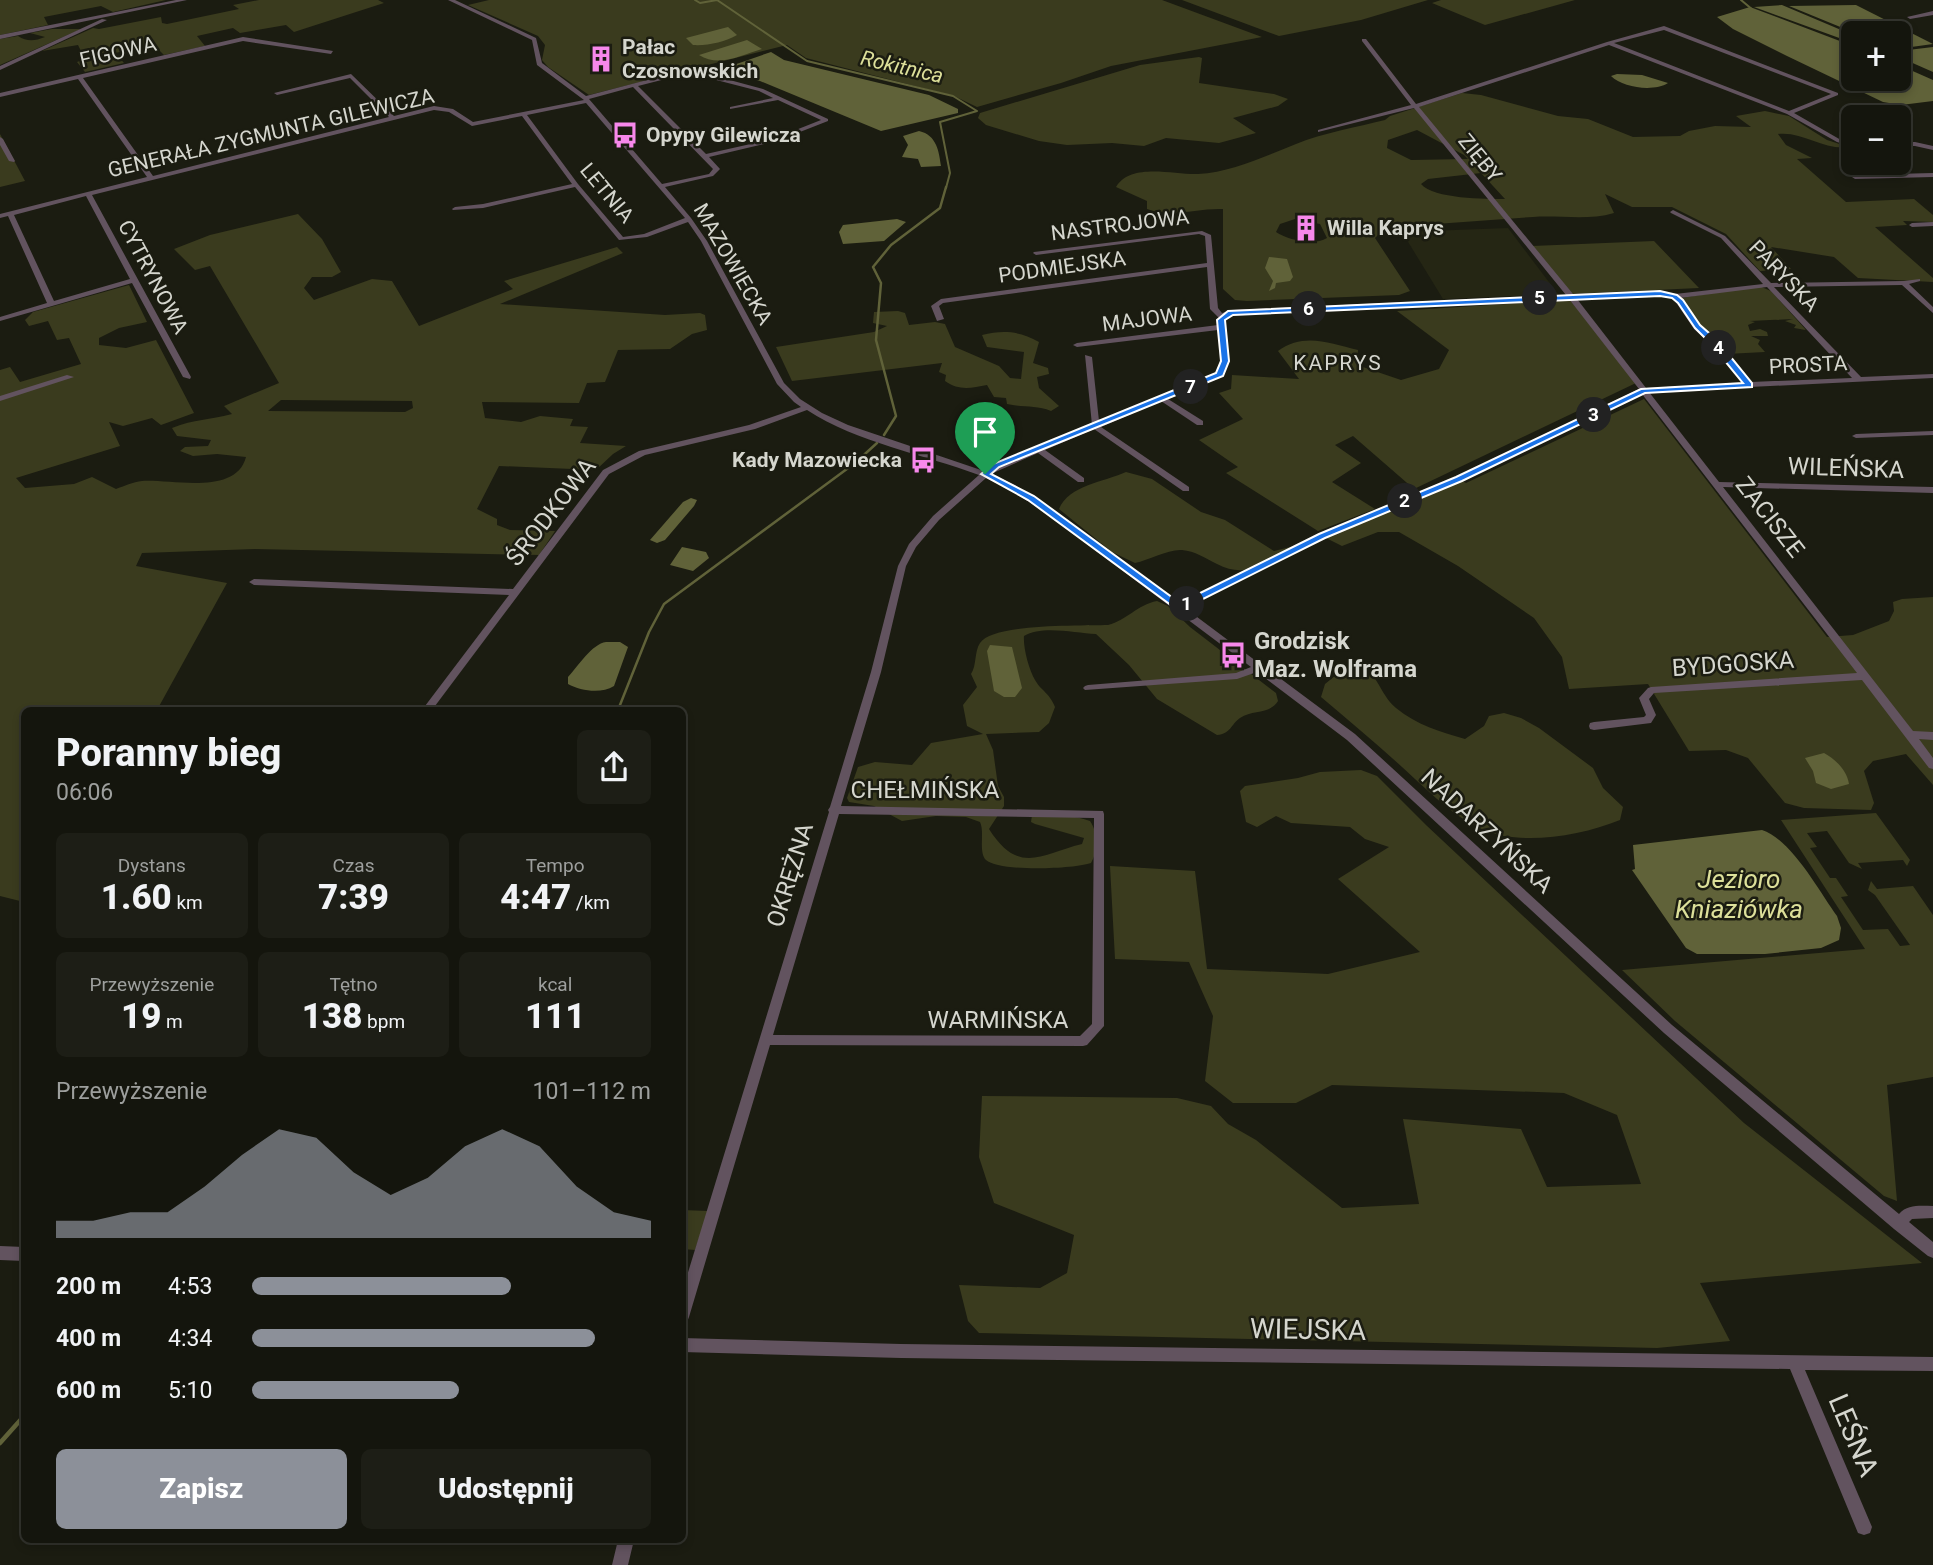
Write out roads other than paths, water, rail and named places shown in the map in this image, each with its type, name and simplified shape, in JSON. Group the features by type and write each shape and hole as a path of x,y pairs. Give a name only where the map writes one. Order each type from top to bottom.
{"street":[{"path":"0,37 184,0"},
{"name":"MAZOWIECKA","path":"451,0 531,36 537,45 539,64 586,100 689,219 704,241 781,384 805,408 832,422 985,474"},
{"path":"0,68 119,13"},
{"path":"1910,17 1933,13"},
{"path":"1320,131 1415,106 1609,43 1664,28 1836,94 1789,113"},
{"name":"FIGOWA","path":"0,95 243,39 331,52"},
{"name":"ZIĘBY","path":"1364,40 1571,297"},
{"path":"1609,43 1789,113 1841,142"},
{"name":"GENERAŁA ZYGMUNTA GILEWICZA","path":"0,216 444,108 472,124 586,100 689,71 780,97"},
{"path":"277,93 351,76 394,119"},
{"path":"80,77 151,178"},
{"path":"634,85 717,169 716,173 661,186"},
{"path":"705,156 775,141 826,120 780,97 732,108"},
{"name":"LETNIA","path":"523,113 576,185 621,239 645,236 689,219"},
{"path":"0,139 12,161"},
{"path":"1911,144 1933,148"},
{"path":"1855,177 1933,174"},
{"path":"455,209 483,206 576,185"},
{"name":"CYTRYNOWA","path":"88,194 187,377"},
{"name":"PARYSKA","path":"1673,212 1723,237 1859,380"},
{"path":"10,214 51,303"},
{"path":"1912,225 1933,225"},
{"name":"NASTROJOWA","path":"1036,253 1200,232 1208,235 1210,265"},
{"path":"1210,265 1214,309 1222,317"},
{"name":"PODMIEJSKA","path":"940,319 935,306 941,301 1210,265"},
{"path":"0,319 134,280"},
{"path":"1222,317 1231,312 1653,293 1675,296 1769,285 1884,282 1904,284 1918,280"},
{"path":"1904,284 1933,311"},
{"path":"1675,296 1697,327 1714,342 1749,385"},
{"name":"ZACISZE","path":"1571,297 1933,765"},
{"path":"1221,327 1222,317"},
{"name":"MAJOWA","path":"1077,345 1221,327"},
{"name":"OKRĘŻNA","path":"686,1304 876,672 902,566 923,531 996,466 1220,374 1225,361 1221,327"},
{"name":"MAJOWA","path":"1088,357 1096,426"},
{"name":"PROSTA","path":"1644,390 1933,376"},
{"path":"0,399 70,377"},
{"path":"1179,607 1322,536 1459,479 1644,390"},
{"path":"1163,399 1200,423"},
{"name":"ŚRODKOWA","path":"429,707 606,472 642,453 752,427 805,408"},
{"path":"1096,426 1186,489"},
{"path":"1856,436 1933,433"},
{"path":"1037,449 1081,480"},
{"name":"NADARZYŃSKA","path":"985,474 1031,498 1362,746 1631,996 1933,1251"},
{"name":"WILEŃSKA","path":"1717,484 1933,490"},
{"path":"254,582 517,592"},
{"path":"1088,688 1237,676 1260,667"},
{"name":"BYDGOSKA","path":"1594,726 1647,720 1651,713 1644,698 1651,690 1864,676"},
{"path":"1909,735 1933,736"},
{"name":"CHEŁMIŃSKA","path":"833,810 1099,814"},
{"name":"WARMIŃSKA","path":"764,1041 1083,1041 1098,1026 1099,814"},
{"path":"1899,1224 1909,1213 1933,1212"},
{"path":"0,1253 21,1254"},
{"name":"WIEJSKA","path":"686,1345 901,1351 1933,1364"},
{"name":"LEŚNA","path":"1795,1364 1864,1527"},
{"path":"620,1565 625,1543"}],"water":[{"path":"1782,5 1841,30 1841,39 1754,7"},
{"path":"1856,5 1888,21 1841,21 1841,27 1789,6"},
{"path":"1750,7 1841,41 1841,82 1733,29 1717,17"},
{"path":"728,27 737,35 721,42 693,45 686,38"},
{"path":"1911,33 1933,44 1911,47"},
{"path":"747,40 762,49 722,60 707,59 699,55"},
{"path":"1933,47 1933,72 1911,62 1911,50"},
{"path":"771,52 784,60 929,95 958,109 958,113 881,131 760,81 719,70"},
{"path":"1911,70 1933,80 1933,101 1901,105 1883,102 1860,91 1911,91"},
{"path":"1642,75 1668,83 1655,87 1639,87 1623,83 1611,76"},
{"path":"919,131 933,140 941,166 921,167 918,159 902,157 908,145 903,136"},
{"path":"897,219 906,222 884,241 843,244 839,232 843,225"},
{"path":"1269,257 1287,259 1293,277 1290,281 1276,283 1275,288 1269,291 1273,281 1265,268"},
{"path":"691,498 697,500 694,506 665,540 657,543 650,540 683,502"},
{"path":"682,547 706,552 709,558 693,571 670,565"},
{"path":"606,642 620,642 628,647 614,686 591,691 568,684 568,677 586,656"},
{"path":"990,645 1012,647 1022,688 1015,697 1004,697 994,691 987,651"},
{"path":"1824,753 1840,766 1849,784 1831,789 1816,783 1805,758"},
{"name":"Jezioro Kniaziówka","path":"1762,830 1783,844 1813,880 1837,916 1841,928 1839,940 1821,948 1765,954 1697,954 1686,948 1632,870 1635,869 1633,845"}],"waterway":[{"name":"Rokitnica","path":"695,0 700,3 717,0 807,61 953,96 977,111 940,122 950,173 946,188"},
{"path":"1741,0 1753,10"},
{"name":"Rokitnica","path":"884,435 896,416 876,340 881,283 873,267 891,245 940,208 946,187"},
{"name":"Rokitnica","path":"619,707 649,632 664,604 855,463 877,443"},
{"name":"Rokitnica","path":"0,1443 21,1419"}],"place":[{"name":"Pałac Czosnowskich","path":"601,59"},
{"name":"Opypy Gilewicza","path":"625,135"},
{"name":"Willa Kaprys","path":"1306,228"},
{"name":"Kady Mazowiecka","path":"923,460"},
{"name":"Grodzisk Maz. Wolframa","path":"1233,655"}],"district":[{"name":"KAPRYS","path":"1338,363"}]}
